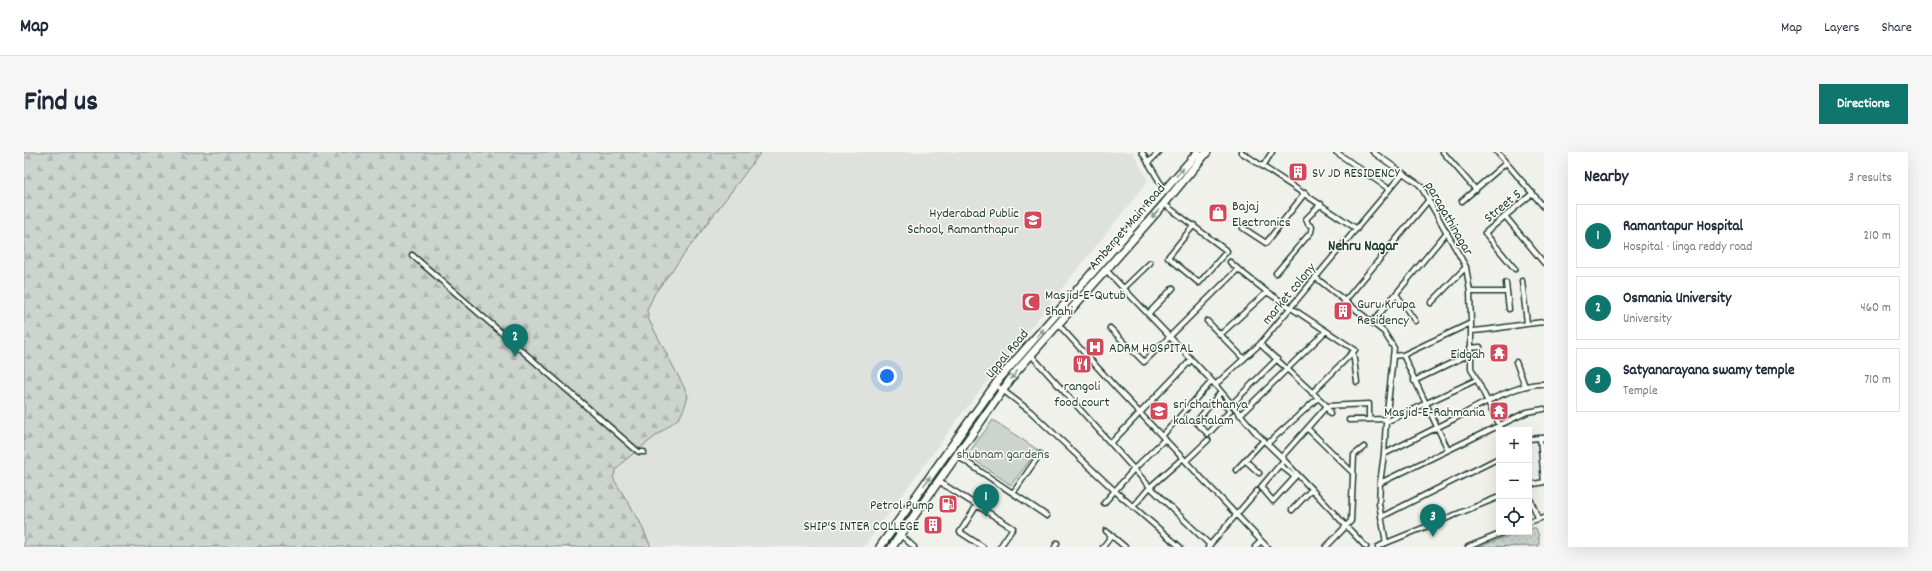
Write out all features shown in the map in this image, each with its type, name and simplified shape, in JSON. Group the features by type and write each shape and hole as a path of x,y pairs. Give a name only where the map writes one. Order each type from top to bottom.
{"highway":[{"name":"Uppal Road","path":"880,547 996,385 1198,152"},
{"name":"Amberpet Main Road","path":"892,547 1002,390 1164,204 1207,152"}],"street":[{"path":"1142,152 1164,190 1170,197"},
{"path":"1148,163 1159,152"},
{"path":"1241,152 1305,193 1357,229"},
{"path":"1263,166 1272,152"},
{"path":"1336,152 1389,189"},
{"name":"paragathinagar","path":"1373,152 1420,185 1466,267 1470,292 1471,368 1500,427"},
{"path":"1443,152 1476,190"},
{"path":"1505,152 1499,154 1544,206"},
{"path":"1462,201 1506,163"},
{"name":"market colony","path":"1215,385 1260,344 1403,173"},
{"path":"1243,228 1266,243 1305,193"},
{"name":"Street 5","path":"1515,269 1485,233 1533,194"},
{"path":"1344,302 1428,200"},
{"path":"1164,204 1194,225 1227,251 1199,283 1168,257 1194,225"},
{"path":"1276,272 1311,232 1312,227 1308,224 1306,219 1321,204"},
{"path":"1505,216 1544,263"},
{"path":"1372,323 1447,232"},
{"path":"412,255 635,449 639,452 644,452"},
{"path":"1230,262 1267,292 1355,350 1353,352 1357,382"},
{"path":"1124,289 1150,264"},
{"path":"1431,304 1466,267"},
{"path":"1110,328 1144,362 1168,336 1238,269"},
{"path":"1106,270 1212,381 1240,415 1366,547"},
{"path":"1315,277 1344,302 1384,332 1400,356 1448,450"},
{"path":"1522,281 1527,323"},
{"path":"1506,283 1509,309"},
{"path":"1148,314 1173,288"},
{"path":"1221,334 1267,292"},
{"path":"1470,292 1507,292"},
{"path":"1396,294 1415,321"},
{"path":"1207,321 1244,359"},
{"path":"1471,331 1495,330 1527,323 1544,322"},
{"path":"1058,324 1140,414 1267,547"},
{"path":"1393,356 1400,356 1471,324"},
{"path":"1240,415 1326,331"},
{"path":"1260,344 1328,406 1330,414"},
{"path":"1470,348 1480,347"},
{"path":"1386,543 1379,504 1394,348"},
{"path":"1312,393 1353,352"},
{"path":"1414,382 1470,354"},
{"path":"1031,356 1150,487 1209,546 1257,491"},
{"path":"1232,404 1277,359"},
{"path":"1111,443 1191,360"},
{"path":"1516,362 1525,386"},
{"path":"1349,420 1386,420 1426,405 1476,380"},
{"path":"1104,503 1116,492 1134,469 1212,381"},
{"path":"1384,454 1487,402 1525,386 1537,383 1544,384"},
{"path":"996,385 1030,411 1116,492 1180,547"},
{"path":"1217,397 1230,411 1208,434 1196,422 1221,392"},
{"path":"1236,470 1266,442 1318,398"},
{"path":"1280,465 1295,478 1274,500 1261,489 1280,465 1284,460 1284,454 1328,406 1369,404 1369,419"},
{"path":"1503,427 1527,412 1544,409"},
{"path":"1308,429 1353,473"},
{"path":"1380,483 1448,450 1496,430"},
{"path":"1532,439 1542,438 1544,482 1532,484"},
{"path":"1133,507 1150,487 1208,440"},
{"path":"1326,547 1351,521 1354,455 1364,447"},
{"path":"1013,493 1040,454"},
{"path":"955,455 1047,516"},
{"path":"1381,517 1496,460"},
{"path":"1246,461 1259,473"},
{"path":"938,480 1013,528 1000,547"},
{"path":"1292,510 1312,489"},
{"path":"1378,547 1496,498"},
{"path":"1530,499 1538,518"},
{"path":"977,505 960,532 983,547"},
{"path":"1532,521 1544,517"},
{"path":"894,528 914,547"},
{"path":"1106,531 1125,547"},
{"path":"1104,547 1112,535"},
{"path":"1468,547 1498,535"},
{"path":"1256,547 1261,541"},
{"path":"1054,547 1057,543"}],"shaded area":[{"path":"24,152 1133,152 1148,181 964,411 864,547 24,547"}],"green space":[{"path":"24,152 761,152 655,293 647,310 649,320 688,396 680,417 624,461 616,470 613,478 639,520 651,547 24,547"},
{"name":"shubnam gardens","path":"993,420 1038,450 1011,485 967,455"},
{"path":"1532,528 1536,528 1539,536 1539,546 1479,547 1511,535 1532,535"}],"place":[{"name":"SV JD RESIDENCY","path":"1298,172"},
{"name":"Bajaj Electronics","path":"1218,213"},
{"name":"Hyderabad Public School, Ramanthapur","path":"1033,220"},
{"name":"Masjid-E-Qutub Shahi","path":"1031,302"},
{"name":"Guru Krupa Residency","path":"1343,311"},
{"name":"ADRM HOSPITAL","path":"1095,347"},
{"name":"Eidgah","path":"1499,353"},
{"name":"Osmania University","path":"515,357"},
{"name":"rangoli food court","path":"1082,364"},
{"name":"sri chaithanya kalashalam","path":"1159,411"},
{"name":"Masjid-E-Rahmania","path":"1499,411"},
{"name":"Petrol Pump","path":"948,504"},
{"name":"Ramantapur Hospital","path":"986,517"},
{"name":"SHIP'S INTER COLLEGE","path":"933,525"},
{"name":"Satyanarayana swamy temple","path":"1433,537"}],"district":[{"name":"Nehru Nagar","path":"1363,245"}]}
